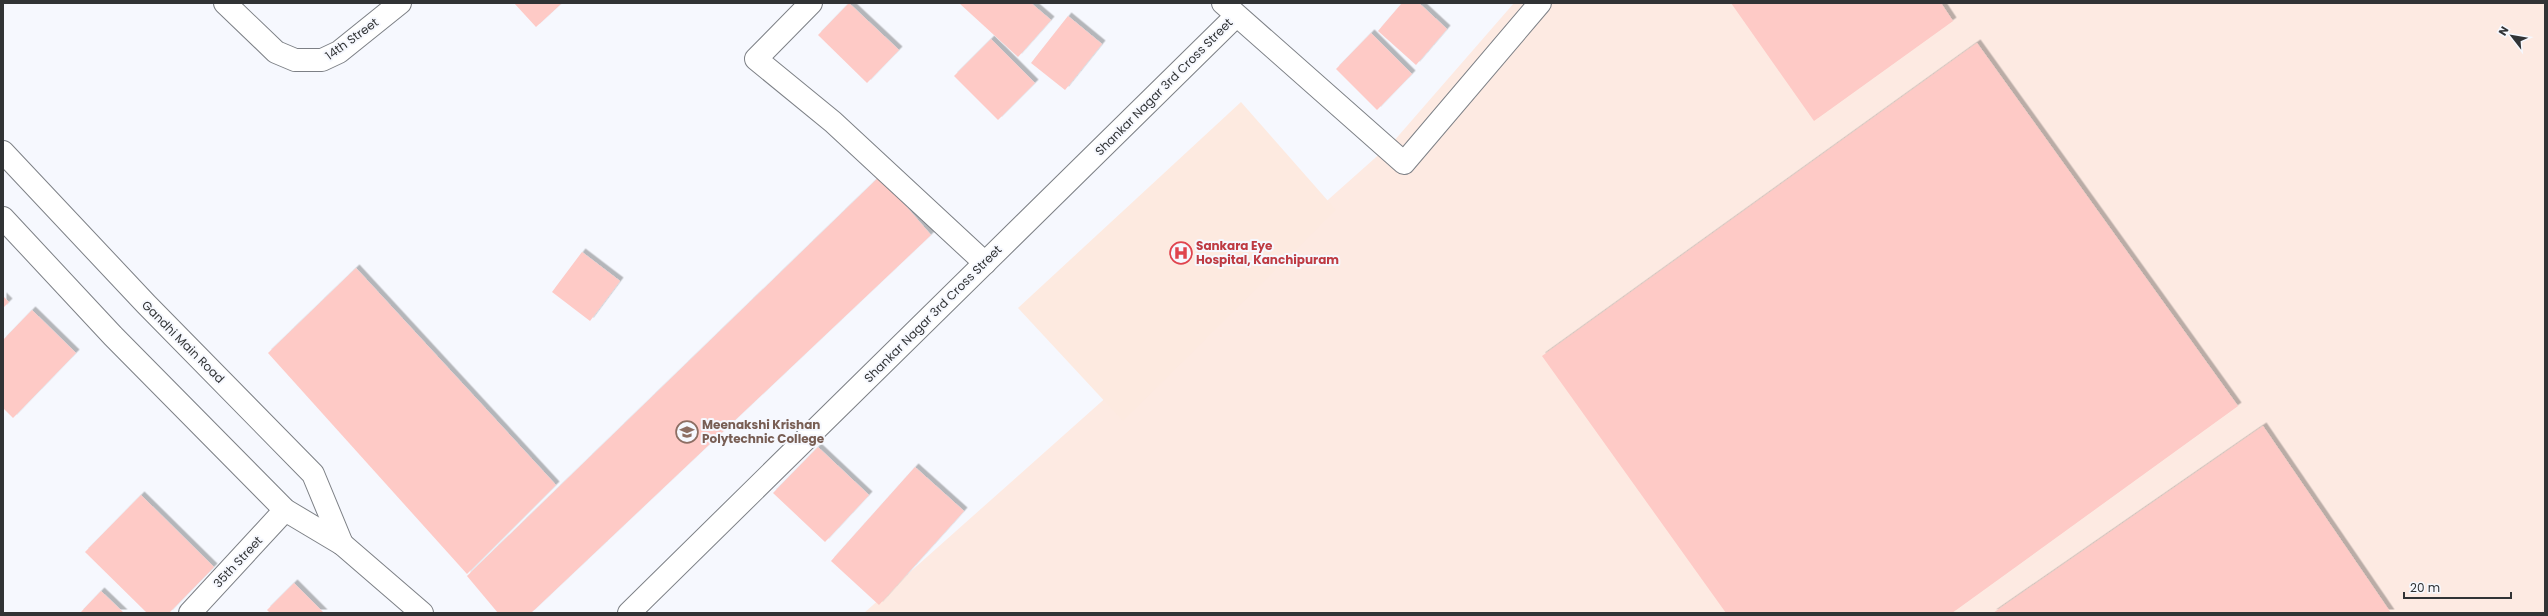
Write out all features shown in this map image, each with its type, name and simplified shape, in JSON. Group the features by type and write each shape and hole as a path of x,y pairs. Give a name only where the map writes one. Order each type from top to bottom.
{"street":[{"name":"14th Street","path":"225,3 276,52 295,60 322,60 338,52 400,3"},
{"path":"811,3 756,59 833,122 985,263"},
{"path":"1230,10 1404,163 1540,3"},
{"name":"Shankar Nagar 3rd Cross Street","path":"629,613 985,263 1230,10"},
{"name":"Gandhi Main Road","path":"3,152 146,304 313,474 342,544"},
{"name":"Gandhi Main Road","path":"3,218 113,336 285,510 342,544 422,613"},
{"name":"35th Street","path":"190,613 285,510"}],"shaded area":[{"path":"1514,3 2545,3 2545,613 864,613 1393,142"},
{"path":"1241,102 1336,210 1123,421 1018,308"}],"building":[{"path":"514,3 562,3 536,27"},
{"path":"849,3 899,50 867,83 818,35"},
{"path":"959,3 1031,3 1051,20 1018,57"},
{"path":"1402,3 1419,3 1447,29 1416,65 1378,31"},
{"path":"1731,3 1941,3 1953,21 1814,121"},
{"path":"1068,16 1102,44 1065,90 1031,63"},
{"path":"1371,33 1412,74 1377,110 1336,69"},
{"path":"991,39 1035,83 998,120 954,76"},
{"path":"1977,43 2238,406 1952,613 1726,613 1542,356"},
{"path":"880,176 931,235 531,613 498,613 467,576"},
{"path":"582,252 620,281 590,321 552,292"},
{"path":"356,268 556,485 467,574 268,353"},
{"path":"3,296 9,302 3,308"},
{"path":"32,310 76,353 13,418 3,408 3,340"},
{"path":"2263,426 2391,613 1993,613"},
{"path":"818,447 869,495 825,542 773,493"},
{"path":"915,467 964,511 879,605 831,561"},
{"path":"141,495 214,567 169,613 147,613 85,552"},
{"path":"294,583 324,613 270,613 267,610"},
{"path":"101,591 124,613 80,613"}],"place":[{"name":"Sankara Eye Hospital, Kanchipuram","path":"1181,253"},
{"name":"Meenakshi Krishan Polytechnic College","path":"687,432"}]}
